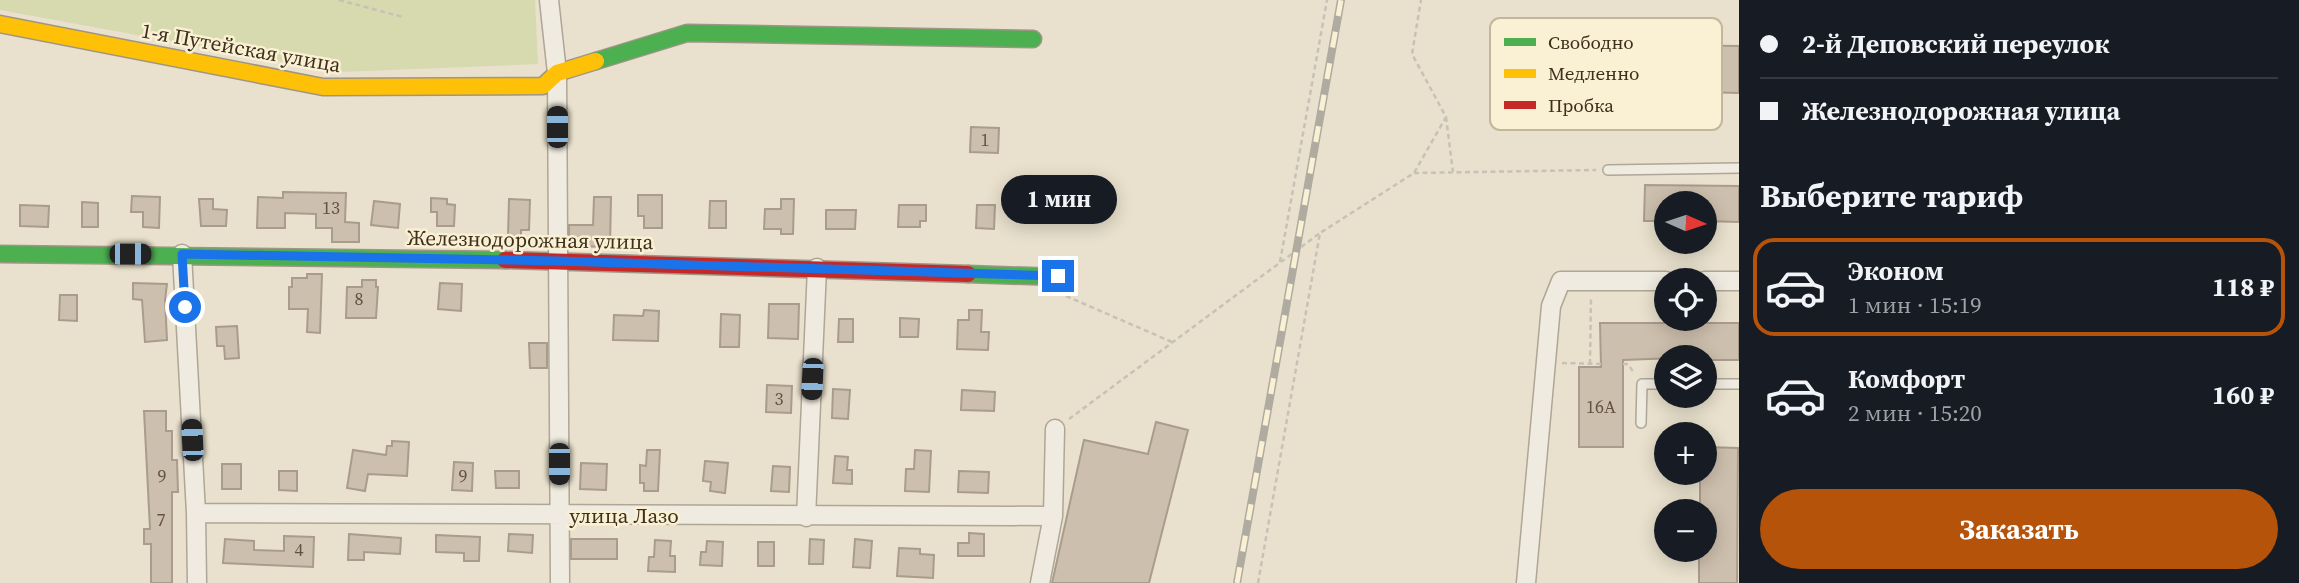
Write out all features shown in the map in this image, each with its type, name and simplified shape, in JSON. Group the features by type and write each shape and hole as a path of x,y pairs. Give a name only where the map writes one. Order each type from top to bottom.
{"street":[{"path":"549,0 556,73 560,583"},
{"name":"1-я Путейская улица","path":"0,24 323,87 543,86 556,73 687,33 1033,39"},
{"name":"Железнодорожная улица","path":"0,254 182,254 558,261 1058,276"},
{"path":"182,254 197,583"},
{"path":"806,517 817,268"},
{"path":"1526,583 1551,306 1561,281 1654,281"},
{"path":"1717,281 1739,281"},
{"path":"1040,583 1053,516 1055,429"},
{"name":"улица Лазо","path":"195,513 1053,516"}],"lane":[{"path":"1608,170 1739,169"},
{"path":"1641,423 1642,384 1654,384"},
{"path":"1717,384 1739,384"}],"path":[{"path":"339,0 403,17"},
{"path":"1280,262 1327,0"},
{"path":"1421,0 1412,54 1446,117 1453,172"},
{"path":"1055,429 1320,233 1414,173 1446,117"},
{"path":"1414,173 1608,170"},
{"path":"1258,583 1320,233"},
{"path":"1058,276 1060,293 1172,342"},
{"path":"1590,364 1592,280"},
{"path":"1546,363 1601,364"},
{"path":"1623,364 1628,364 1642,384"}],"green space":[{"path":"0,0 535,0 538,64 339,72 0,10"}],"building":[{"path":"1722,46 1739,46 1739,93 1722,93"},
{"path":"971,127 999,128 998,153 970,152"},
{"path":"1645,185 1739,186 1739,222 1717,221 1717,191 1654,191 1654,221 1644,221"},
{"path":"283,192 346,193 345,222 359,223 359,242 332,242 332,228 316,228 316,214 285,213 285,228 257,228 258,197 283,198"},
{"path":"638,195 662,195 662,228 644,228 644,216 638,216"},
{"path":"132,196 160,197 159,228 143,227 143,212 131,212"},
{"path":"594,197 611,197 610,247 569,246 569,225 593,225"},
{"path":"431,198 447,199 447,204 455,205 454,226 437,226 437,212 431,212"},
{"path":"199,199 213,199 213,209 227,210 226,226 201,226"},
{"path":"509,199 530,200 529,230 521,230 521,236 508,236"},
{"path":"781,199 794,199 793,234 781,234 781,229 764,229 765,209 781,209"},
{"path":"374,201 400,204 398,228 371,225"},
{"path":"710,201 726,201 726,228 709,228"},
{"path":"82,202 98,203 98,227 82,227"},
{"path":"20,205 49,206 48,227 20,226"},
{"path":"899,205 926,205 926,221 920,221 920,227 898,227"},
{"path":"977,205 995,205 994,229 976,228"},
{"path":"826,210 856,210 855,229 826,229"},
{"path":"307,274 322,274 320,333 307,332 308,309 289,309 289,287 292,287 292,278 307,278"},
{"path":"362,280 376,280 376,318 346,318 347,287 362,287"},
{"path":"133,283 167,284 167,340 145,342 142,300 133,299"},
{"path":"440,283 462,284 461,311 438,309"},
{"path":"60,295 77,295 77,321 59,320"},
{"path":"769,304 799,304 798,339 768,338"},
{"path":"644,310 659,311 658,341 613,340 614,315 643,316"},
{"path":"969,310 982,310 981,332 989,332 988,350 957,349 958,320 969,320"},
{"path":"721,314 740,315 739,347 720,347"},
{"path":"900,318 919,319 918,337 900,337"},
{"path":"839,319 853,319 853,342 838,342"},
{"path":"1600,323 1654,323 1654,331 1717,331 1717,323 1739,323 1739,360 1717,360 1717,345 1654,345 1654,359 1623,360 1623,447 1579,447 1579,367 1601,367"},
{"path":"237,326 239,358 225,359 224,346 217,346 216,327"},
{"path":"529,343 547,343 547,368 530,368"},
{"path":"767,385 792,386 791,413 766,412"},
{"path":"833,389 850,390 848,419 832,418"},
{"path":"962,390 995,392 994,411 961,410"},
{"path":"144,411 166,411 166,431 172,431 172,460 177,460 178,492 172,492 172,583 151,583 151,544 144,544 144,529 150,529"},
{"path":"1156,422 1188,430 1149,583 1052,583 1084,440 1148,454"},
{"path":"392,441 409,442 407,476 368,474 365,491 347,488 353,450 386,455 387,446 392,446"},
{"path":"1717,447 1738,448 1737,583 1699,583 1699,562 1717,562 1717,499 1700,499 1700,485 1717,485"},
{"path":"647,450 660,450 658,491 644,491 644,483 640,483 640,465 646,466"},
{"path":"915,450 931,451 929,492 905,491 906,469 914,469"},
{"path":"835,456 848,457 847,470 852,470 852,484 833,483"},
{"path":"705,461 728,463 725,493 710,491 711,482 703,481"},
{"path":"454,462 473,463 472,491 452,490"},
{"path":"581,463 607,464 606,490 580,489"},
{"path":"222,464 241,464 241,489 222,489"},
{"path":"773,466 790,467 789,492 771,491"},
{"path":"279,471 297,471 297,491 279,490"},
{"path":"495,471 519,471 519,488 496,488"},
{"path":"959,471 989,472 988,493 958,492"},
{"path":"969,533 984,534 984,556 958,556 958,543 969,543"},
{"path":"349,534 401,538 400,554 364,552 364,560 348,560"},
{"path":"509,534 533,535 532,553 508,551"},
{"path":"436,535 480,537 479,561 464,561 464,553 436,552"},
{"path":"284,536 314,537 313,567 223,563 225,539 254,541 254,550 284,551"},
{"path":"571,539 617,539 617,559 571,559"},
{"path":"810,539 824,540 823,564 809,564"},
{"path":"855,539 872,541 870,568 853,567"},
{"path":"655,540 671,541 670,556 675,556 675,572 648,571 649,557 654,557"},
{"path":"707,541 723,542 722,566 700,565 701,552 706,552"},
{"path":"758,542 774,542 774,566 758,566"},
{"path":"899,548 920,549 920,554 934,555 933,578 897,576"}],"railway":[{"path":"1237,583 1341,0"}],"traffic: fast":[{"path":"596,61 687,33 1033,39"},
{"path":"0,254 505,260"},
{"path":"968,274 1058,277"}],"traffic: slow":[{"path":"0,24 323,87 543,86 557,73 596,61"}],"traffic: jam":[{"path":"505,260 968,274"}],"route":[{"path":"185,307 182,254 558,261 1058,276"}]}
